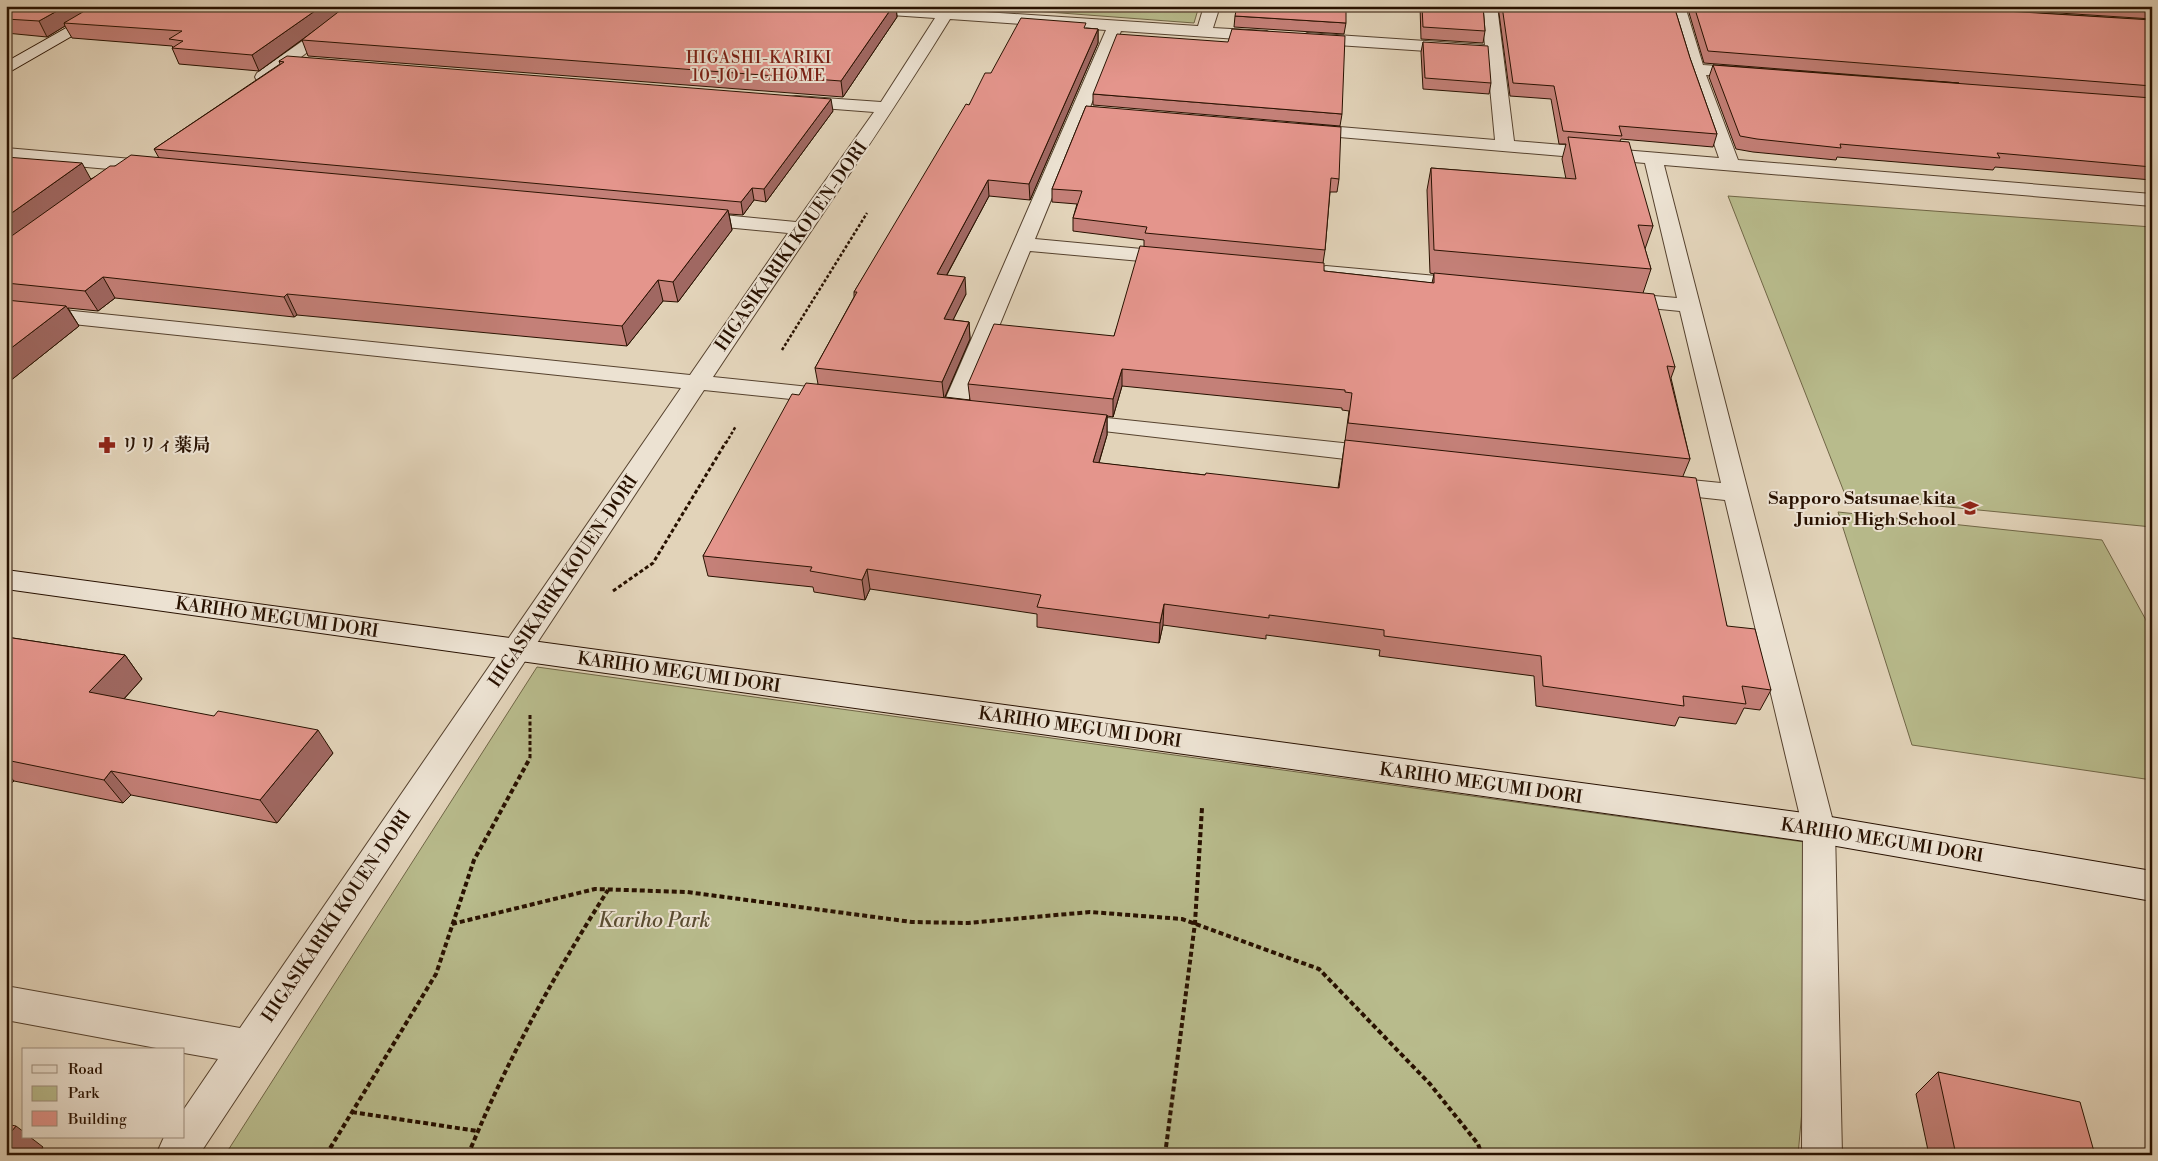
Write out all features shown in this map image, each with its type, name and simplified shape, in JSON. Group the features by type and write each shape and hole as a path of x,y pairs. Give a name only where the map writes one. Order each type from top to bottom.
{"street":[{"path":"6,68 117,6"},
{"path":"247,88 288,61 362,6"},
{"path":"832,6 947,10 1115,26 1495,51"},
{"path":"1204,32 1212,6"},
{"path":"1488,6 1505,145"},
{"path":"1677,6 1696,69 1731,165"},
{"name":"HIGASIKARIKI KOUEN-DORI","path":"176,1155 801,228 886,108 947,10"},
{"path":"953,409 1021,244 1115,26"},
{"path":"288,61 308,62"},
{"path":"1696,69 1766,74"},
{"path":"777,99 886,108"},
{"path":"1079,111 1144,116"},
{"path":"1291,128 1505,145 1654,160 2152,200"},
{"path":"112,180 157,148"},
{"path":"6,154 172,169"},
{"path":"1654,160 1819,829 1822,1155"},
{"path":"674,216 801,228"},
{"path":"1021,244 1193,260"},
{"path":"1302,270 1489,287"},
{"path":"1598,297 1691,306"},
{"path":"6,310 856,399"},
{"path":"1051,419 1406,458"},
{"path":"1643,483 1736,493"},
{"name":"KARIHO MEGUMI DORI","path":"6,578 1819,829 2152,886"},
{"path":"6,1003 248,1047"}],"path":[{"path":"610,593 653,563 737,425"},
{"path":"326,1155 436,974 474,860 530,760 530,707"},
{"path":"1165,1155 1195,924 1202,808"},
{"path":"452,924 595,889 686,892 912,922 968,923 1090,912 1182,919 1318,969 1430,1084 1478,1144 1482,1155"},
{"path":"468,1155 477,1131 562,961 608,890"},
{"path":"352,1112 477,1131"}],"green space":[{"path":"968,6 1199,6 1194,23"},
{"path":"1728,196 2152,227 2152,527 1846,497"},
{"path":"1838,512 2102,540 2152,631 2152,780 1912,745"},
{"name":"Kariho Park","path":"537,667 1826,845 1798,1155 225,1155"}],"building":[{"path":"6,6 66,6 39,21 6,19"},
{"path":"93,6 322,6 252,55 172,48 183,41 169,39 182,31 64,23"},
{"path":"346,6 893,6 841,81 302,40"},
{"path":"1237,6 1346,6 1346,23 1235,16"},
{"path":"1422,6 1483,6 1485,31 1423,27"},
{"path":"1502,6 1674,6 1717,134 1619,126 1622,136 1563,131 1554,86 1513,83"},
{"path":"1694,6 1924,6 2152,20 2152,86 1708,51"},
{"path":"1021,18 1086,23 1084,28 1098,29 1029,184 988,180 937,274 965,277 944,319 969,322 942,382 815,368 857,292 854,292 966,104 969,105 985,73 991,73"},
{"path":"1232,29 1345,36 1342,114 1093,94 1117,34 1228,42"},
{"path":"1423,42 1488,46 1491,83 1425,78"},
{"path":"287,56 831,99 764,189 752,188 741,202 154,149 284,62 279,61"},
{"path":"1713,65 2152,98 2152,167 1997,153 2000,158 1840,144 1841,148 1740,136"},
{"path":"1086,106 1341,127 1339,179 1331,178 1325,250 1145,233 1147,227 1073,218 1082,191 1052,189"},
{"path":"1568,137 1629,142 1653,226 1638,225 1651,269 1434,250 1431,168 1576,179"},
{"path":"131,155 728,210 673,282 658,280 622,326 287,294 284,297 103,277 85,291 6,283 6,256 8,255 6,254 6,240 110,166 115,166"},
{"path":"6,157 82,163 6,217"},
{"path":"1140,246 1324,263 1324,271 1434,283 1434,273 1654,294 1675,367 1667,366 1690,459 1348,423 1352,393 1345,392 1345,390 1122,369 1113,399 968,384 994,324 1114,336"},
{"path":"6,300 66,306 6,352"},
{"path":"806,383 1107,415 1093,462 1205,475 1206,473 1339,488 1345,440 1696,478 1727,626 1755,629 1771,690 1742,686 1746,704 1683,696 1684,706 1543,686 1541,656 1384,636 1384,630 1269,615 1269,618 1164,604 1160,623 1037,607 1041,595 867,569 862,580 810,571 812,567 703,556 792,394 799,395"},
{"path":"6,637 125,655 89,692 214,716 218,711 318,730 260,800 111,771 104,780 6,760"},
{"path":"1938,1072 2080,1102 2095,1155 1956,1155"},
{"path":"6,1124 16,1126 6,1138"}],"place":[{"name":"リリィ薬局","path":"107,445"},
{"name":"Sapporo Satsunae kita Junior High School","path":"1970,508"}],"district":[{"name":"HIGASHI-KARIKI 10-JO 1-CHOME","path":"759,66"}]}
